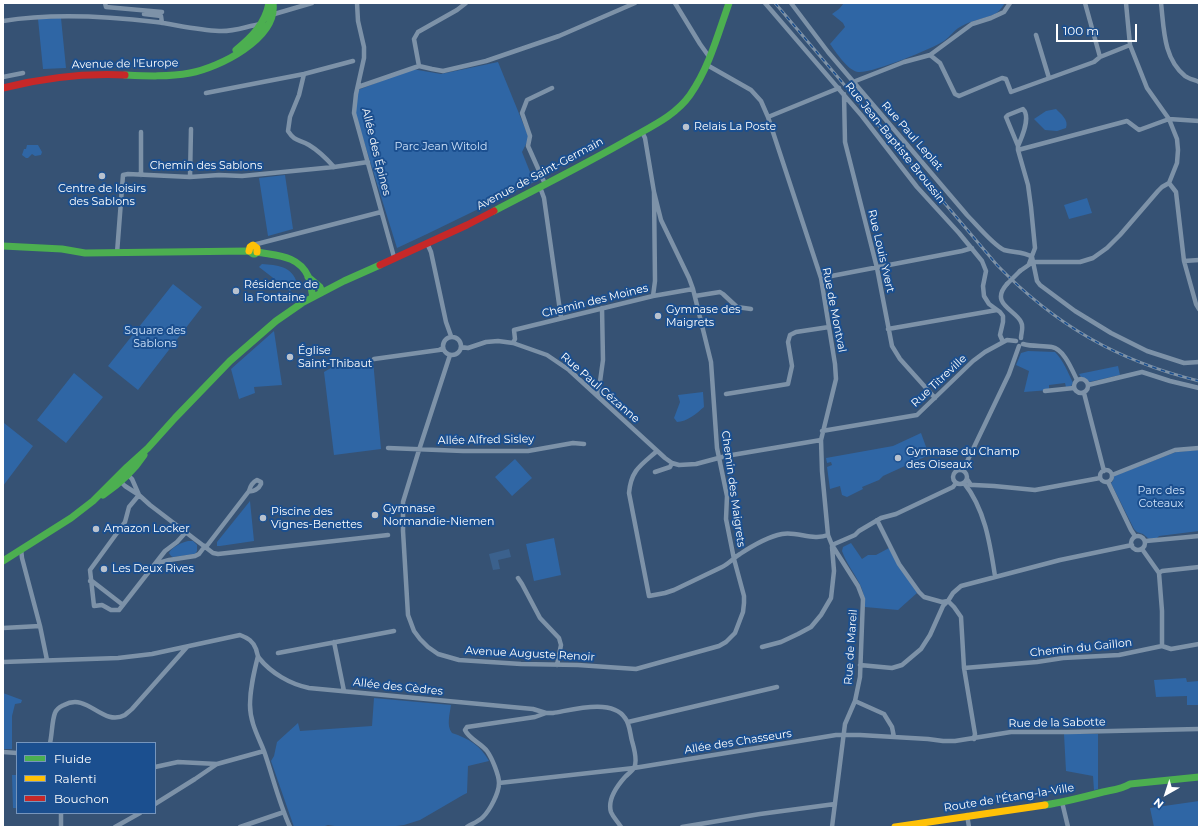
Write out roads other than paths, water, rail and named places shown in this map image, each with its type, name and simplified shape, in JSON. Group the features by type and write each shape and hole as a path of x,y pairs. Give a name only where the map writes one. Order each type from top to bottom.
{"street":[{"path":"105,3 106,7 162,12"},
{"name":"Avenue de l'Europe","path":"221,62 244,44 262,24 267,16 269,3"},
{"path":"273,3 274,14"},
{"path":"253,26 267,16 312,3"},
{"name":"Allée des Épines","path":"357,3 358,21 364,47 364,58 354,113 394,258"},
{"path":"419,66 414,39 418,32 457,10 466,3"},
{"path":"358,87 419,66 443,71 486,61 559,36 635,3"},
{"path":"675,3 710,58"},
{"name":"Avenue de Saint-Germain","path":"148,448 230,361 276,321 302,303 322,292 466,225 543,186 669,116 680,107 690,95 707,65 729,3"},
{"name":"Rue Jean-Baptiste Broussin","path":"765,3 844,94 917,187 972,248 986,267 983,289 984,296 989,304 1003,316 1000,335 1003,342"},
{"name":"Rue Paul Leplat","path":"791,3 824,46 967,215 996,245 1004,249 1024,252 1031,261 1080,262 1093,258 1107,248 1158,191 1169,182"},
{"path":"854,82 904,62 930,56 972,24 1004,12 1010,3"},
{"path":"1085,3 1100,57"},
{"path":"1126,3 1130,45 1147,88 1168,119 1176,139 1178,150 1177,163 1169,182 1176,192 1184,261 1196,304 1199,309"},
{"path":"1162,3 1165,41 1172,60 1185,76 1199,82"},
{"path":"139,10 140,13 161,16 162,23"},
{"name":"Avenue de l'Europe","path":"3,88 55,77 82,75 173,75 200,71 216,65 239,53 260,35 274,14"},
{"path":"3,21 48,16 98,17 162,23 219,31 236,30 262,24 264,27 260,35"},
{"path":"1036,35 1049,78"},
{"path":"930,56 940,63 955,94 959,96 1002,78 1006,79 1011,92 1094,62 1100,57 1130,45"},
{"path":"206,93 304,74 353,61"},
{"name":"Rue de Montval","path":"707,65 750,90 761,101 768,117 821,278 835,364 836,379 821,440 822,471 828,535 832,545"},
{"path":"3,76 23,73"},
{"path":"304,74 299,95 290,117 288,131 292,138 308,144 321,153 334,167"},
{"path":"552,88 527,100 522,113 530,136 528,146 543,186 560,318"},
{"path":"768,117 838,88"},
{"name":"Rue Louis Yvert","path":"844,94 845,142 877,268 892,346 899,358 934,398"},
{"path":"963,470 1024,340 1021,338 1021,321 1005,307 1002,300 1002,291 1007,284 1031,261 1035,248 1031,203 1018,148 1006,117 1023,109 1025,111 1026,119 1024,132 1018,148"},
{"path":"1018,148 1127,121 1138,130 1168,119 1199,121"},
{"path":"190,129 190,177"},
{"path":"141,132 142,175"},
{"path":"642,132 645,138 654,192 655,280 653,296"},
{"name":"Chemin des Sablons","path":"117,253 123,176 128,174 190,177 259,175 368,162"},
{"name":"Chemin des Maigrets","path":"654,192 661,220 689,278 695,296 711,362 713,411 718,458 727,496 726,519 734,559"},
{"path":"3,246 62,249 85,253 227,252 251,248 381,212"},
{"path":"427,243 431,252 446,322 451,336"},
{"path":"251,248 250,253 252,254 257,252 292,258 298,262 308,277 320,287 322,292"},
{"path":"821,278 972,248"},
{"path":"1184,261 1199,260"},
{"path":"1031,261 1037,281 1042,288 1110,333 1147,351 1177,362 1188,364 1199,362"},
{"path":"308,277 310,292 313,297"},
{"name":"Chemin des Moines","path":"513,343 515,339 514,330 653,296 693,290"},
{"path":"695,296 720,292 737,307 751,309"},
{"path":"598,396 603,360 602,308"},
{"path":"888,329 996,310"},
{"path":"726,394 788,384 792,366 788,342 790,336 796,332 829,327"},
{"path":"451,336 459,339 461,347 457,353 450,355 442,346 444,340 451,336"},
{"path":"1021,338 1018,338 1016,344 1052,347 1058,349 1063,354 1077,380"},
{"name":"Rue Titreville","path":"822,431 917,415 981,354 1003,342 1010,340 1016,341"},
{"name":"Rue Paul Cézanne","path":"461,347 468,348 486,342 498,341 513,343 547,355 559,362 672,463"},
{"path":"374,359 439,350 443,348"},
{"name":"Avenue Auguste Renoir","path":"450,355 418,450 403,502 403,530 408,615 414,631 428,647 438,654 453,659 488,663 636,668 712,648 726,642 735,632 742,612 744,596 734,559"},
{"path":"1088,385 1142,372 1199,388"},
{"path":"1084,379 1088,385 1088,389 1084,393 1078,393 1074,388 1074,383 1077,380 1084,379"},
{"path":"1045,391 1074,388"},
{"path":"1084,393 1104,471 1100,478"},
{"path":"655,472 670,467 672,463 687,465 696,464 718,458 821,440"},
{"name":"Allée Alfred Sisley","path":"388,448 418,450 528,451 573,443 584,444"},
{"path":"93,501 148,448"},
{"path":"3,561 71,518 120,483 129,475 148,448"},
{"path":"1112,475 1175,450 1199,448"},
{"path":"657,451 639,467 633,475 629,493 649,596 665,594 674,590 722,567 740,554 761,542 781,534 790,533 813,537 825,537 828,535"},
{"path":"959,470 963,470 967,475 965,481 960,484 953,479 954,473 959,470"},
{"path":"1104,471 1108,471 1112,475"},
{"path":"120,474 124,473 129,475 139,495"},
{"path":"120,474 120,483"},
{"path":"1108,482 1111,480 1112,475"},
{"path":"965,481 974,486 994,486 1035,490 1100,478"},
{"path":"1100,478 1104,482 1108,482 1135,536"},
{"path":"965,481 985,524 991,548 995,576"},
{"path":"762,647 781,642 798,634 811,626 821,615 831,598 834,571 832,545 855,535 881,518 896,514 953,487 956,482"},
{"path":"120,483 139,495 150,506 213,553 218,554 388,535"},
{"path":"155,564 199,554 249,492"},
{"path":"139,495 129,507 125,522 90,570 90,581 94,606 102,605 111,610 119,610 165,551 177,542 186,532"},
{"path":"877,520 899,564 919,592 924,597 930,599 942,602 948,601"},
{"path":"1135,536 1142,536 1146,541"},
{"path":"1135,536 1132,539 1132,545 1135,549 1142,549"},
{"path":"1146,541 1199,536"},
{"path":"1142,549 1145,546 1146,541"},
{"name":"Rue de Mareil","path":"832,545 858,586 863,599 860,677 855,701 845,724 832,827"},
{"path":"860,665 892,668 902,665 921,649 930,635 943,606 953,593 961,586 1060,560 1132,545"},
{"path":"21,549 47,660"},
{"path":"1142,549 1159,573 1162,611 1162,646"},
{"path":"165,551 164,555 169,560"},
{"path":"1159,573 1162,571 1199,567"},
{"path":"518,578 540,618 559,638 561,645 557,665"},
{"path":"90,581 123,605"},
{"path":"948,601 961,617 964,668 975,734 974,739"},
{"path":"3,628 40,626"},
{"path":"278,653 394,631"},
{"name":"Allée des Cèdres","path":"3,662 118,658 152,654 240,635 247,637 252,642 258,656 280,676 297,686 533,709 546,713"},
{"path":"334,642 344,691"},
{"name":"Chemin du Gaillon","path":"964,668 1037,662 1064,658 1119,655 1162,646 1171,649 1199,644"},
{"path":"50,742 55,714 58,708 75,701 83,702 102,714 110,717 125,715 187,647"},
{"path":"258,656 251,688 250,705 254,727 264,751 290,827"},
{"path":"628,722 777,687"},
{"path":"855,701 884,714 892,727 894,737"},
{"path":"467,827 483,817 492,805 496,797 499,783 494,762 478,742 467,734 465,730 467,727 535,717 546,713 600,706 619,712 625,716 628,722 635,759 634,768 620,783 611,798 611,813 621,827"},
{"name":"Rue de la Sabotte","path":"844,735 949,741 974,739 1011,732 1199,729"},
{"name":"Allée des Chasseurs","path":"499,783 634,768 844,735"},
{"path":"156,767 178,762 217,764 264,751"},
{"path":"3,752 16,753"},
{"path":"156,803 217,764"},
{"name":"Route de l'Étang-la-Ville","path":"894,827 1062,802 1125,787 1130,784 1199,777"},
{"name":"Route de l'Étang-la-Ville","path":"1125,787 1130,788 1199,780"},
{"path":"1062,802 1068,827"},
{"path":"682,827 760,814 835,804"},
{"path":"240,827 284,812"},
{"path":"60,827 61,814"},
{"path":"115,827 138,814"},
{"path":"967,815 970,827"}],"railway":[{"path":"775,3 997,265 1019,286 1042,306 1089,338 1141,363 1169,373 1199,381"}],"place":[{"name":"Relais La Poste","path":"686,127"},
{"name":"Centre de loisirs des Sablons","path":"102,176"},
{"name":"Résidence de la Fontaine","path":"236,291"},
{"name":"Gymnase des Maigrets","path":"658,316"},
{"name":"Église Saint-Thibaut","path":"290,357"},
{"name":"Gymnase du Champ des Oiseaux","path":"898,458"},
{"name":"Gymnase Normandie-Niemen","path":"375,515"},
{"name":"Piscine des Vignes-Benettes","path":"263,518"},
{"name":"Amazon Locker","path":"96,529"},
{"name":"Les Deux Rives","path":"104,569"}],"park label":[{"name":"Parc Jean Witold","path":"441,147"},
{"name":"Square des Sablons","path":"155,337"},
{"name":"Parc des Coteaux","path":"1161,497"}]}
